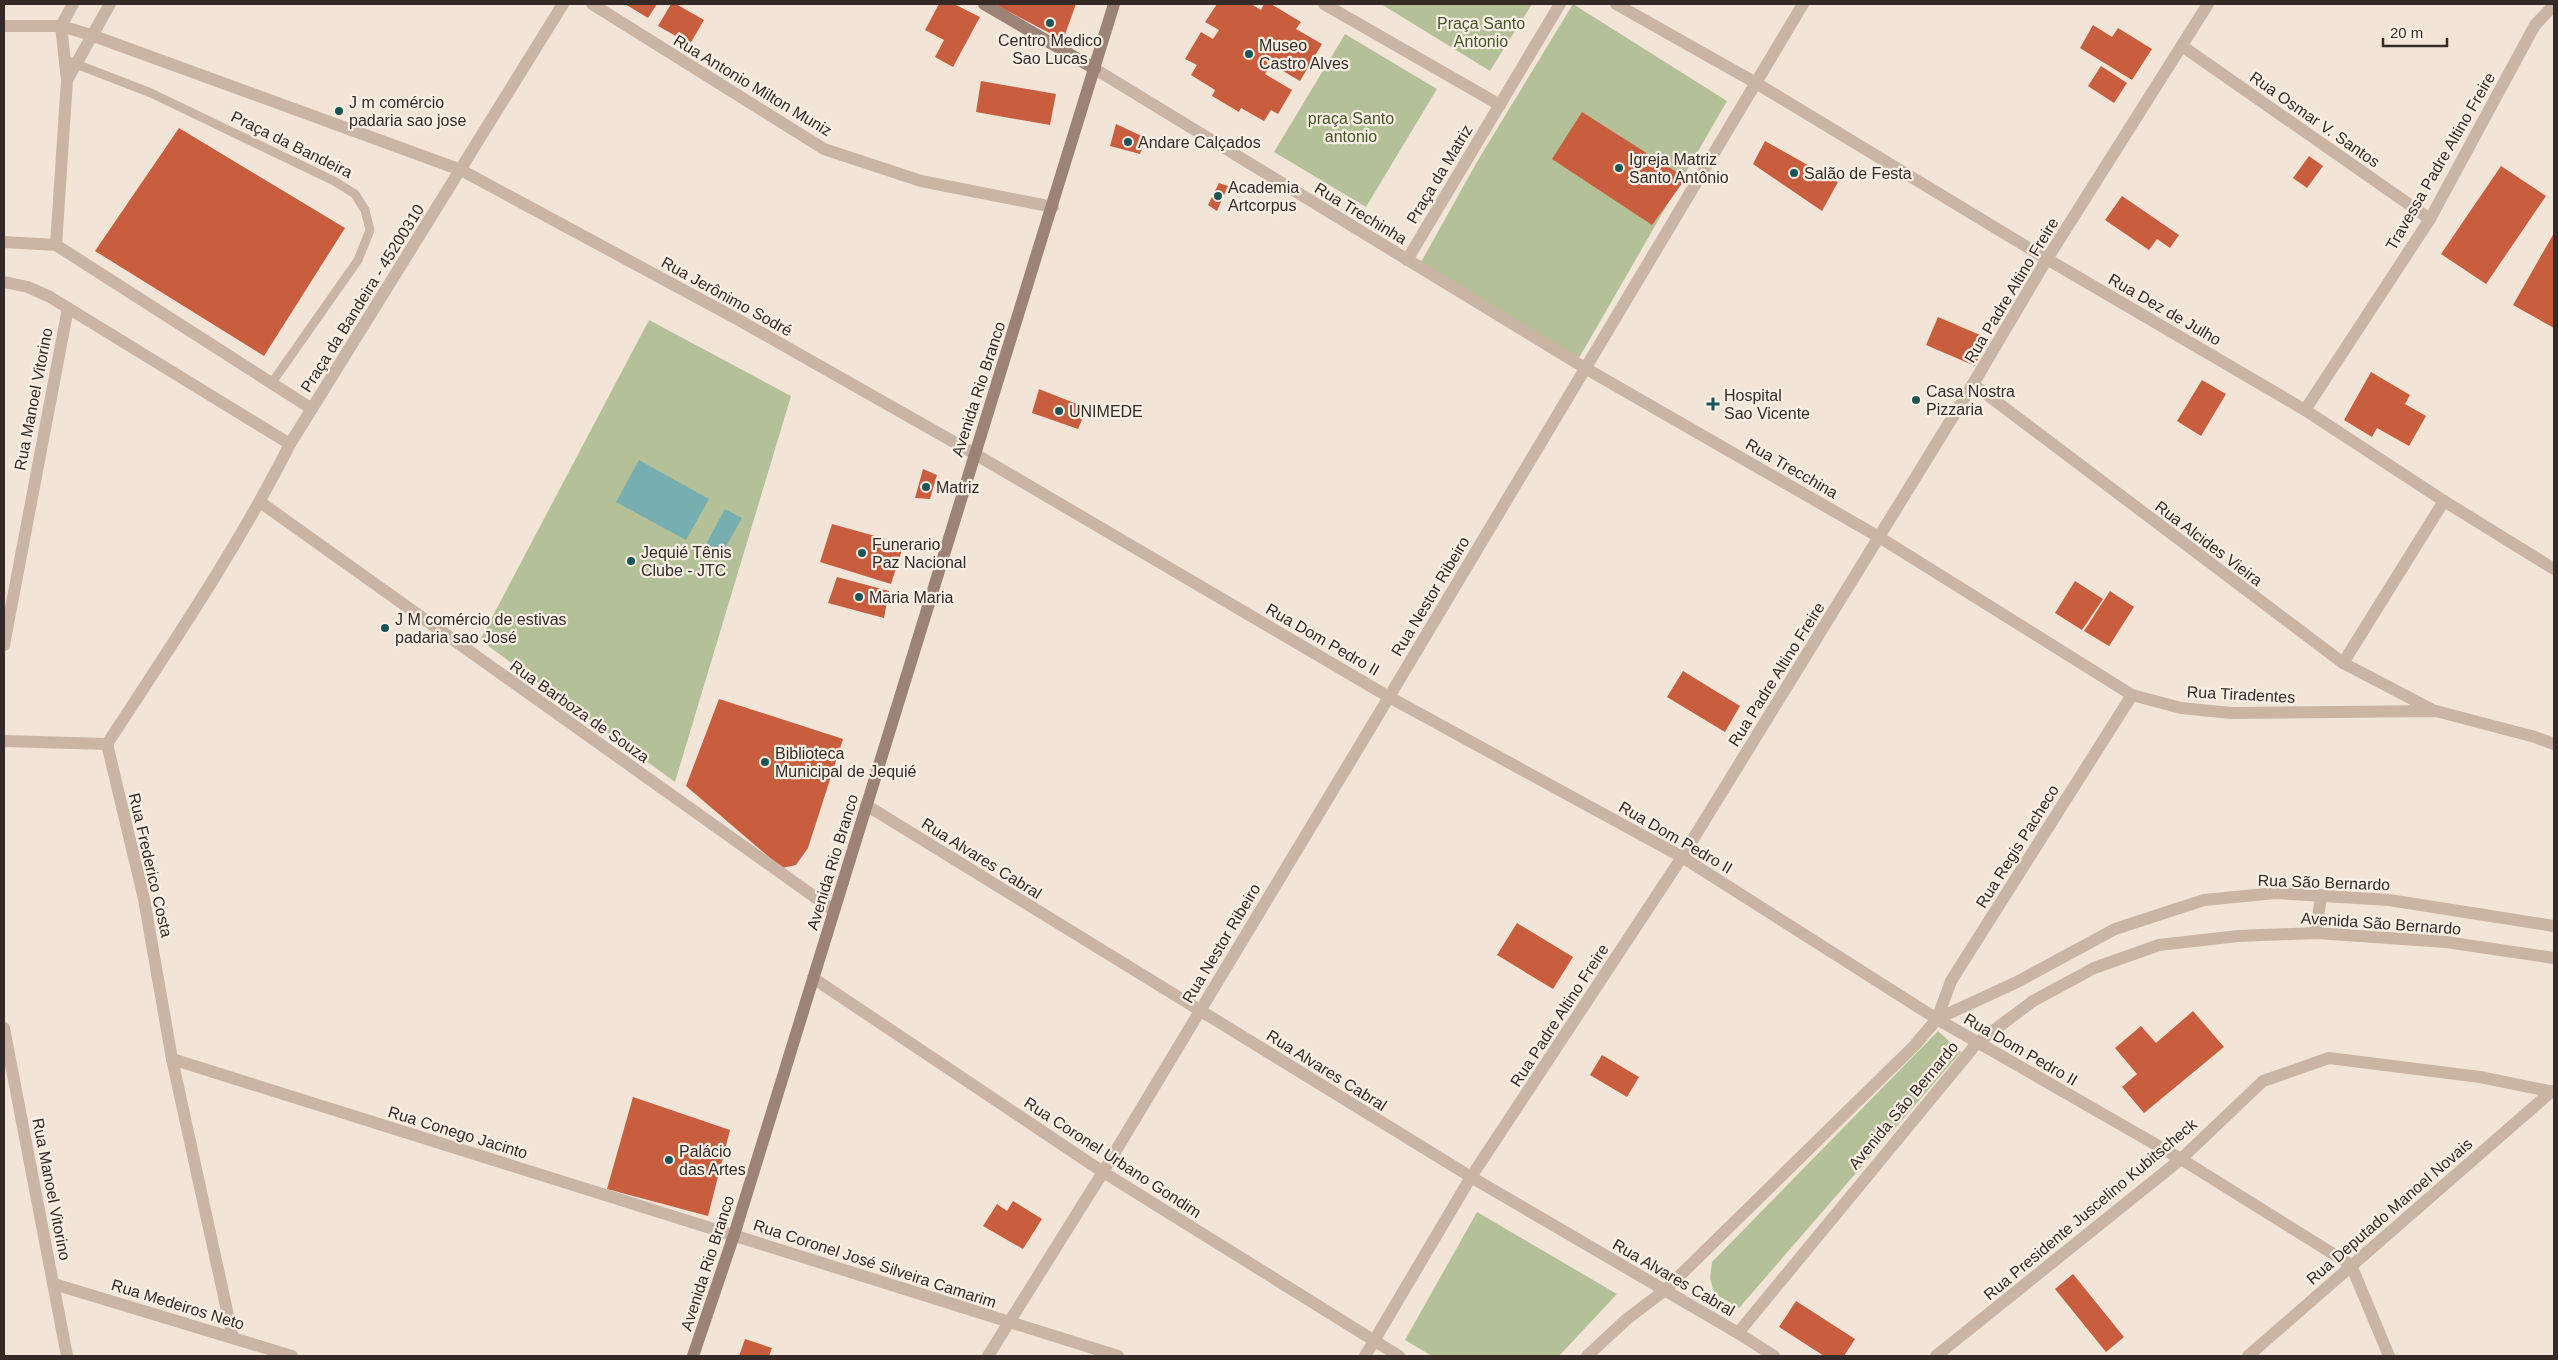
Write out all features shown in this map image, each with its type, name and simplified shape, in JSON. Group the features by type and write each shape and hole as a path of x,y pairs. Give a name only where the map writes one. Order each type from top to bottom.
{"main road":[{"path":"984,4 1095,69"},
{"name":"Avenida Rio Branco","path":"693,1356 734,1235 833,910 1053,207 1114,4"}],"street":[{"path":"56,245 67,80 70,62 61,26 73,4"},
{"path":"70,62 91,35 110,4"},
{"name":"Praça da Bandeira - 45200310","path":"290,444 462,170 563,4"},
{"name":"Rua Antonio Milton Muniz","path":"592,4 824,149 922,181 1053,207"},
{"path":"1324,4 1500,105"},
{"name":"Praça da Matriz","path":"1406,260 1560,4"},
{"name":"Rua Dez de Julho","path":"1616,4 1756,83 2047,259 2305,410 2444,501 2554,569"},
{"name":"Rua Nestor Ribeiro","path":"988,1356 1103,1172 1803,4"},
{"name":"Rua Padre Altino Freire","path":"1365,1356 1471,1178 1682,857 1973,384 2047,259 2208,4"},
{"name":"Travessa Padre Altino Freire","path":"2305,410 2430,219 2535,25 2554,5"},
{"name":"Praça da Bandeira","path":"4,26 61,26 91,35 462,170"},
{"name":"Rua Osmar V. Santos","path":"2182,46 2430,219"},
{"name":"Rua Trechinha","path":"1095,69 1585,368"},
{"name":"Rua Jerônimo Sodré","path":"462,170 737,320 975,454"},
{"path":"4,242 56,245 312,409"},
{"path":"4,282 28,287 50,296 290,444 260,502 193,614 107,744 4,741"},
{"name":"Rua Manoel Vitorino","path":"4,645 68,308"},
{"name":"Rua Trecchina","path":"1585,368 1879,537"},
{"name":"Rua Alcides Vieira","path":"1973,384 2343,663 2436,711"},
{"name":"Rua Dom Pedro II","path":"975,454 1389,697 1682,857 1937,1019 2181,1159 2352,1265"},
{"path":"2343,663 2444,501"},
{"name":"Rua Barboza de Souza","path":"260,502 833,910"},
{"name":"Rua Tiradentes","path":"1879,537 2132,695 2181,708 2231,713 2436,711 2535,737 2554,744"},
{"name":"Rua Regis Pacheco","path":"1937,1019 1951,981 2132,695"},
{"name":"Rua Frederico Costa","path":"107,744 144,899 172,1059 233,1338"},
{"name":"Rua Alvares Cabral","path":"866,806 1471,1178 1665,1290 1774,1356"},
{"name":"Rua São Bernardo","path":"1937,1019 2017,982 2115,929 2204,900 2276,894 2389,900 2554,926"},
{"path":"2316,933 2321,896"},
{"name":"Avenida São Bernardo","path":"1738,1333 1977,1043 2033,1002 2094,968 2158,946 2238,936 2316,933 2446,942 2554,958"},
{"name":"Rua Coronel Urbano Gondim","path":"813,978 1103,1172 1399,1356"},
{"name":"Avenida São Bernardo","path":"1587,1356 1627,1319 1665,1290 1914,1046 1937,1019"},
{"name":"Rua Manoel Vitorino","path":"4,1028 67,1356"},
{"name":"Rua Presidente Juscelino Kubitscheck","path":"1936,1356 2181,1159 2263,1081 2329,1058 2480,1077 2553,1091"},
{"name":"Rua Conego Jacinto","path":"172,1059 734,1235"},
{"name":"Rua Deputado Manoel Novais","path":"2248,1356 2553,1091"},
{"name":"Rua Coronel José Silveira Camarim","path":"734,1235 1118,1356"},
{"path":"2352,1265 2389,1356"},
{"name":"Rua Medeiros Neto","path":"54,1284 292,1356"}],"lane":[{"name":"Praça da Bandeira","path":"70,62 151,93 334,181 355,194 365,210 370,230 358,260 271,384"}],"green space":[{"name":"Praça Santo Antonio","path":"1381,4 1532,4 1490,71"},
{"path":"1573,4 1727,101 1579,358 1420,264 1478,160"},
{"name":"praça Santo antonio","path":"1345,34 1437,89 1366,207 1274,152"},
{"name":"Jequié Tênis Clube - JTC","path":"649,320 791,396 675,782 480,640"},
{"path":"1938,1031 1961,1052 1739,1308 1714,1293 1710,1278 1712,1262"},
{"path":"1477,1212 1617,1294 1559,1356 1432,1356 1405,1340"}],"water":[{"path":"639,460 709,499 686,540 616,502"},
{"path":"725,509 742,518 720,557 704,548"}],"building":[{"path":"625,4 657,4 648,18"},
{"path":"671,4 676,4 704,20 690,44 658,26"},
{"path":"939,4 954,4 980,17 953,67 935,57 944,40 925,30"},
{"name":"Centro Medico Sao Lucas","path":"999,4 1076,4 1063,40 998,6"},
{"path":"1217,4 1251,4 1261,10 1264,4 1271,4 1301,22 1296,29 1322,44 1300,81 1271,64 1265,74 1292,90 1278,114 1271,110 1264,121 1241,108 1239,112 1212,96 1215,90 1191,75 1197,65 1185,59 1201,32 1213,39 1219,30 1205,22"},
{"path":"2093,25 2112,37 2118,28 2152,49 2132,80 2080,48"},
{"path":"2101,66 2127,83 2114,103 2088,86"},
{"path":"981,81 1056,94 1050,125 976,112"},
{"name":"Igreja Matriz Santo Antônio","path":"1582,112 1686,178 1652,225 1552,159"},
{"name":"Andare Calçados","path":"1116,124 1146,138 1140,154 1110,146"},
{"path":"179,128 345,228 264,356 95,251"},
{"name":"Salão de Festa","path":"1765,141 1838,182 1822,211 1753,164"},
{"path":"2309,156 2323,166 2307,188 2293,178"},
{"path":"2501,166 2546,196 2486,284 2441,254"},
{"name":"Academia Artcorpus","path":"1219,183 1228,186 1217,211 1208,205"},
{"path":"2122,196 2179,235 2170,248 2157,239 2149,250 2105,220"},
{"path":"2554,233 2554,328 2513,305"},
{"path":"1938,317 1987,338 1975,366 1926,345"},
{"path":"2371,372 2410,395 2405,404 2426,416 2409,446 2377,428 2372,437 2344,420"},
{"path":"2202,380 2226,394 2201,436 2177,421"},
{"name":"UNIMEDE","path":"1039,389 1087,408 1078,429 1032,413"},
{"name":"Matriz","path":"923,469 937,475 930,499 915,498"},
{"name":"Funerario Paz Nacional","path":"832,524 904,544 891,584 820,562"},
{"name":"Maria Maria","path":"837,577 889,591 884,618 828,603"},
{"path":"2075,581 2103,599 2082,630 2055,613"},
{"path":"2110,591 2134,607 2109,646 2084,631"},
{"path":"1683,671 1740,706 1725,732 1667,697"},
{"name":"Biblioteca Municipal de Jequié","path":"719,699 843,739 808,848 796,865 782,868 686,786"},
{"path":"1517,923 1573,957 1553,989 1497,955"},
{"path":"2193,1011 2224,1047 2144,1113 2122,1087 2137,1074 2115,1048 2141,1026 2156,1043"},
{"path":"1602,1055 1639,1077 1627,1097 1590,1075"},
{"name":"Palácio das Artes","path":"633,1097 730,1130 708,1216 607,1189"},
{"path":"1013,1201 1042,1219 1023,1249 983,1226 997,1204 1007,1211"},
{"path":"2073,1274 2124,1337 2106,1352 2055,1289"},
{"path":"1796,1301 1855,1339 1844,1356 1824,1356 1779,1327"},
{"path":"745,1339 772,1348 769,1356 739,1356"}],"place":[{"name":"Centro Medico Sao Lucas","path":"1050,23"},
{"name":"Museo Castro Alves","path":"1249,54"},
{"name":"J m comércio padaria sao jose","path":"339,111"},
{"name":"Andare Calçados","path":"1128,142"},
{"name":"Igreja Matriz Santo Antônio","path":"1619,168"},
{"name":"Salão de Festa","path":"1794,173"},
{"name":"Academia Artcorpus","path":"1218,196"},
{"name":"Casa Nostra Pizzaria","path":"1916,400"},
{"name":"Hospital Sao Vicente","path":"1713,404"},
{"name":"UNIMEDE","path":"1059,411"},
{"name":"Matriz","path":"926,487"},
{"name":"Funerario Paz Nacional","path":"862,553"},
{"name":"Jequié Tênis Clube - JTC","path":"631,561"},
{"name":"Maria Maria","path":"859,597"},
{"name":"J M comércio de estivas padaria sao José","path":"385,628"},
{"name":"Biblioteca Municipal de Jequié","path":"765,762"},
{"name":"Palácio das Artes","path":"669,1160"}]}
